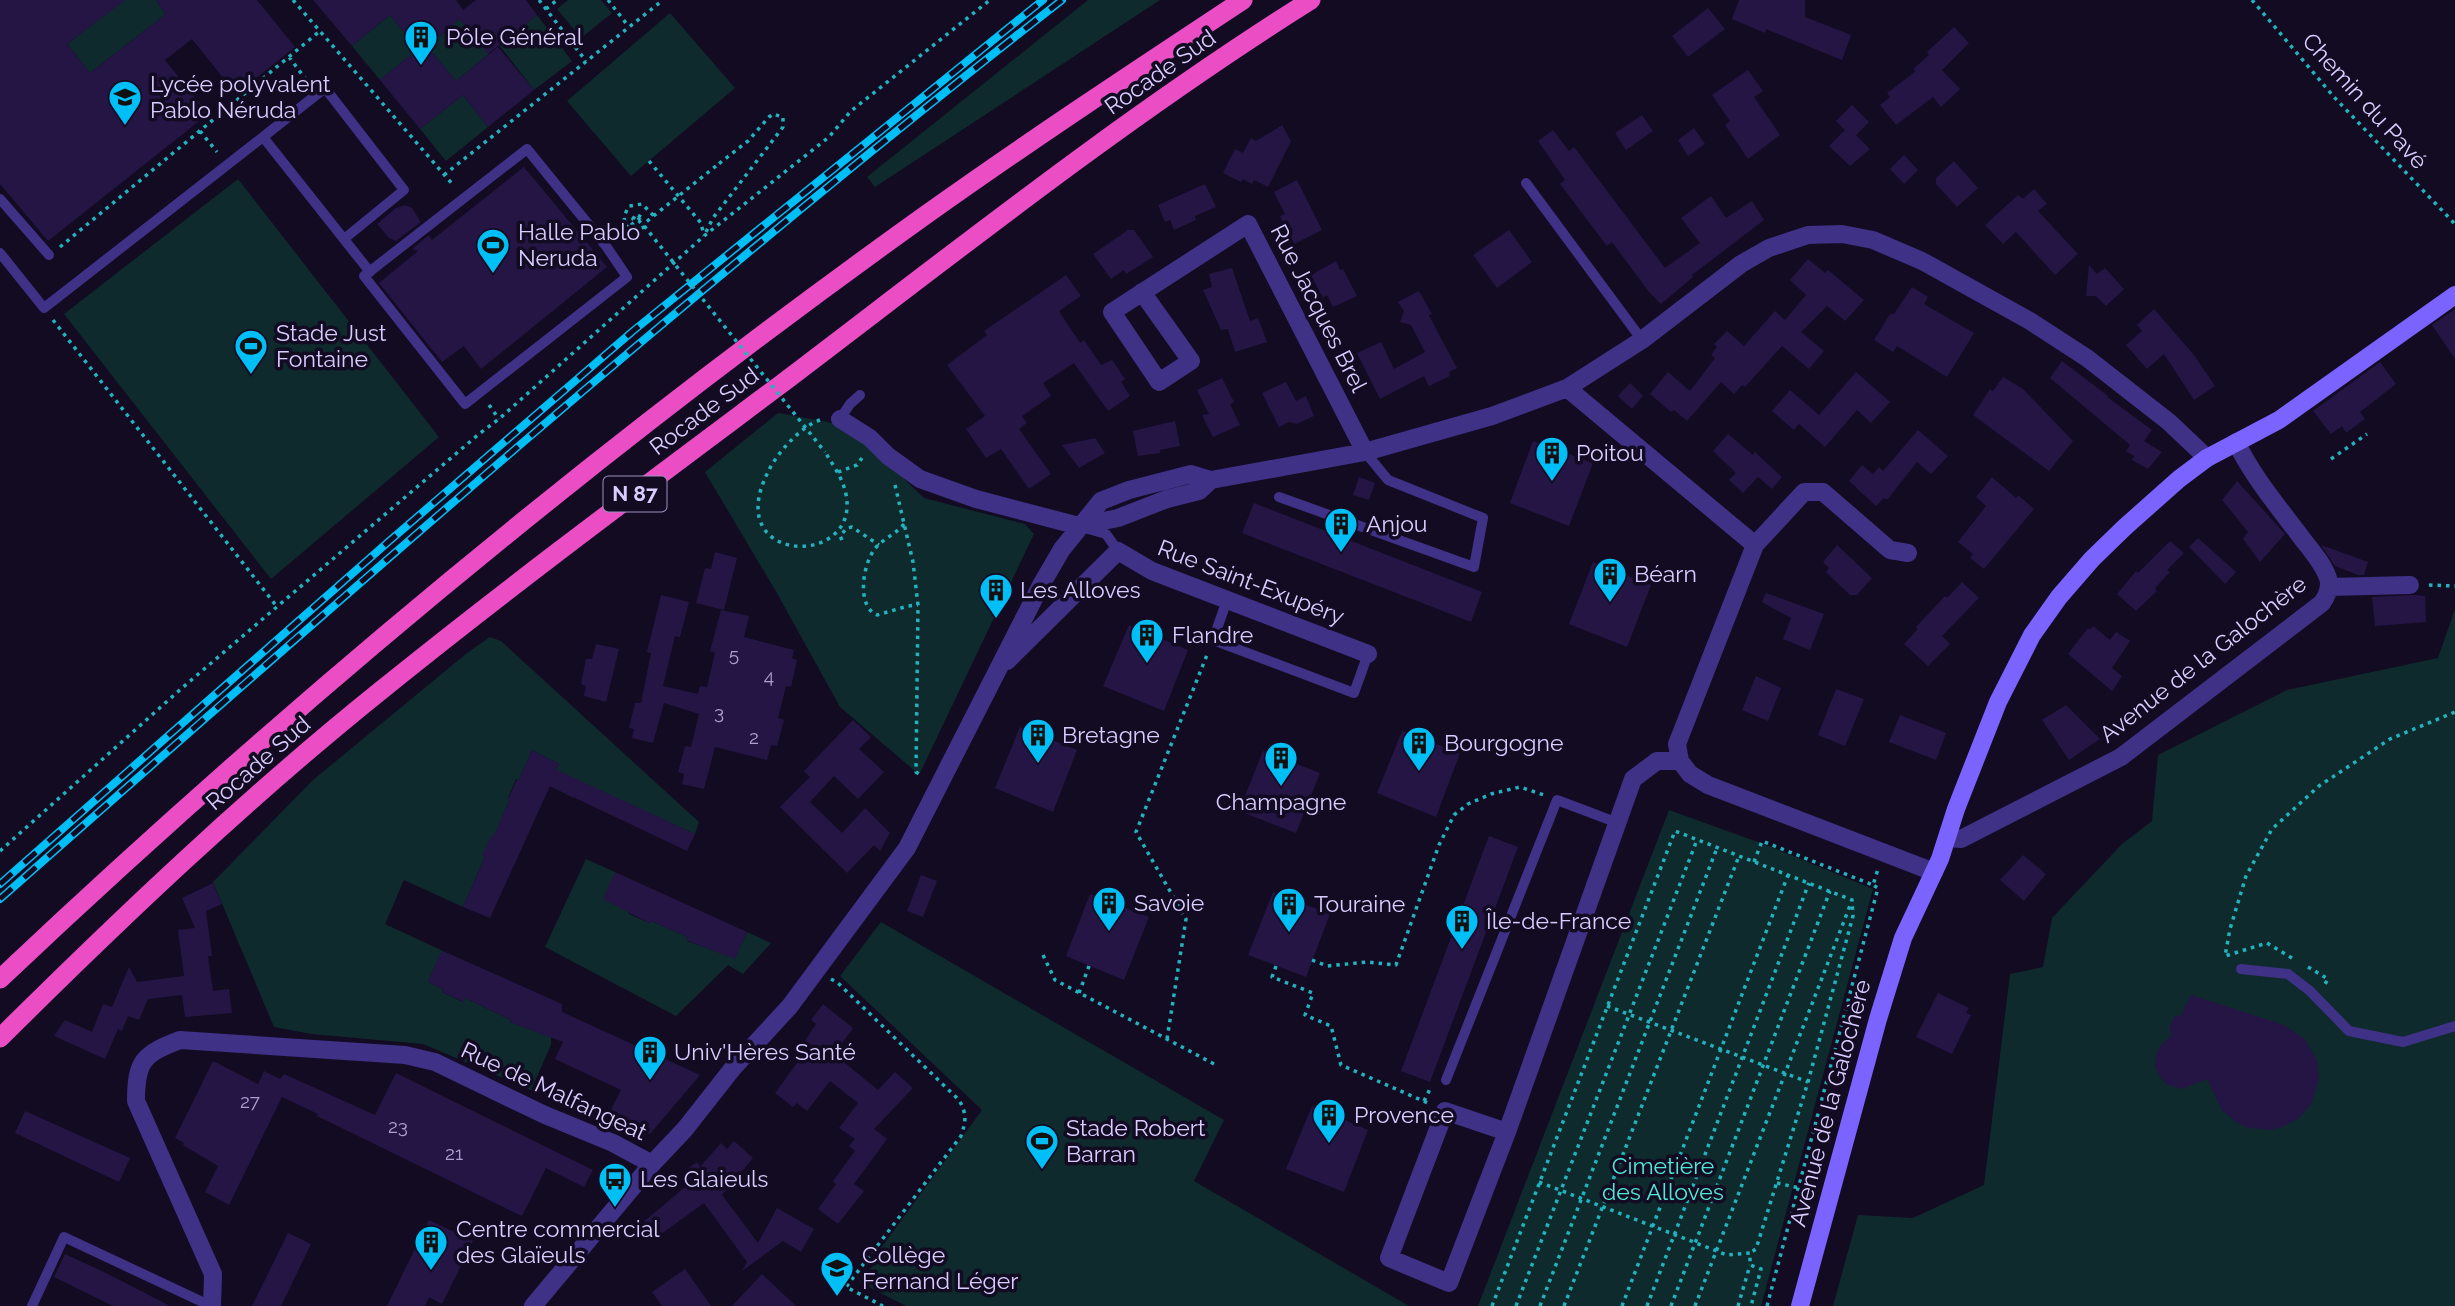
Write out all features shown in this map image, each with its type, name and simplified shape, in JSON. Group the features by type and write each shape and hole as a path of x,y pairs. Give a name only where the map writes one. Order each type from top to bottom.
{"highway":[{"name":"Rocade Sud","path":"0,979 139,850 303,705 626,439 926,215 1243,0"},
{"name":"Rocade Sud","path":"0,1038 101,938 192,854 377,693 1123,127 1218,60 1311,0"}],"main road":[{"name":"Avenue de la Galochère","path":"1800,1306 1891,975 1912,916 1948,838 1983,737 2013,669 2032,635 2059,597 2100,551 2179,479 2207,458 2279,419 2455,295"}],"street":[{"name":"Rue Jacques Brel","path":"1142,292 1191,361 1160,382 1112,312 1142,292 1248,224 1365,452"},
{"name":"Rue de Malfangeat","path":"211,1306 213,1274 136,1101 136,1076 145,1058 160,1047 180,1040 405,1055 435,1062 545,1115 613,1143 652,1164 685,1129 733,1068 790,1006 907,848 1057,557 1101,501 1191,474 1211,480 1365,452 1492,416 1567,388 1642,340 1741,264 1769,248 1808,234 1842,234 1873,240 1922,261 2030,321 2087,358 2169,422 2207,458"},
{"path":"1567,388 1755,545"},
{"path":"840,419 870,438 888,456 920,479 940,488 1079,526"},
{"name":"Avenue de la Galochère","path":"1948,838 1961,839 2121,757 2322,603 2329,587 2320,562 2269,494 2236,442"},
{"path":"1908,553 1890,550 1823,492 1804,492 1755,545 1677,744 1680,761 1690,775 1708,785 1934,872"},
{"name":"Rue de Malfangeat","path":"997,671 1118,551"},
{"name":"Rue Saint-Exupéry","path":"1118,551 1152,572 1368,654"},
{"path":"2329,587 2410,585"},
{"path":"1507,1132 1446,1111 1389,1258 1449,1283 1507,1132 1633,779 1657,761 1680,761"},
{"path":"533,1306 652,1164"}],"lane":[{"path":"0,253 44,308 325,88 404,190 344,239"},
{"path":"263,136 370,272"},
{"path":"527,149 627,277 465,404 364,276 464,198 527,149"},
{"path":"1526,183 1642,340"},
{"path":"0,199 49,256"},
{"path":"840,419 860,395"},
{"path":"1279,497 1474,567 1483,518 1388,480 1365,452"},
{"path":"1079,526 1106,534 1118,551"},
{"path":"1227,600 1213,640 1354,693 1368,654"},
{"path":"1446,1080 1557,800 1618,823"},
{"path":"2241,969 2288,974 2318,999 2349,1031 2403,1042 2455,1026"},
{"path":"32,1306 64,1237 211,1306"}],"path":[{"path":"293,0 464,198"},
{"path":"539,0 586,61"},
{"path":"546,9 557,0"},
{"path":"608,0 629,27"},
{"path":"444,175 663,0"},
{"path":"0,851 182,688 499,419 704,236 829,137 851,111 990,0"},
{"name":"Chemin du Pavé","path":"2252,0 2334,97 2455,223"},
{"path":"49,256 267,72 320,32"},
{"path":"289,57 317,94"},
{"path":"645,228 646,222 748,141 769,117 773,114 783,117 783,127 713,218 704,236"},
{"path":"200,130 227,165"},
{"path":"649,161 701,223 704,236"},
{"path":"645,228 633,230 625,225 624,216 629,206 642,204 654,216"},
{"path":"606,247 635,222 639,220 641,217 636,214 633,219 635,220 637,221 639,221 645,228 825,452 838,472 846,497 843,522 837,531 825,542 800,548 783,544 771,537 762,525 757,505 759,490 769,468 793,439 815,422 827,418 840,419"},
{"path":"44,308 278,608"},
{"path":"2331,459 2367,434"},
{"path":"838,472 857,465 864,456"},
{"path":"888,456 915,573 918,605 916,772 937,786"},
{"path":"904,524 897,533 879,545 867,560 864,598 872,612 877,615 918,605"},
{"path":"842,540 840,536 847,528 852,527 879,545"},
{"path":"2410,585 2455,586"},
{"path":"1167,1039 1186,919 1136,832 1213,640"},
{"path":"2297,961 2267,943 2225,956 2246,876 2272,829 2319,786 2390,739 2455,712"},
{"path":"1312,960 1327,966 1367,962 1396,965 1439,845 1454,816 1468,804 1490,794 1520,787 1557,800"},
{"path":"1492,1306 1675,831 1852,900"},
{"path":"1516,1306 1696,840"},
{"path":"1754,862 1762,841 1878,888 1767,1306"},
{"path":"1540,1306 1717,848"},
{"path":"1873,885 1883,854"},
{"path":"1564,1306 1738,856"},
{"path":"1622,1306 1788,875"},
{"path":"1647,1306 1809,883"},
{"path":"1671,1306 1830,891"},
{"path":"1539,1182 1727,1255 1756,1250 1808,1082 1853,916 1852,900"},
{"path":"1695,1306 1852,900"},
{"path":"1042,955 1055,980 1216,1065"},
{"path":"1079,993 1090,966"},
{"path":"1276,966 1272,977 1313,993 1305,1014 1331,1026 1340,1065 1446,1111"},
{"path":"2307,967 2328,979 2318,999"},
{"path":"818,971 838,983 959,1100 965,1110 966,1119 961,1136 846,1287 883,1306"},
{"path":"1607,1006 1808,1082"},
{"path":"1777,1183 1799,1188"},
{"path":"1738,1306 1750,1265 1750,1253"},
{"path":"1750,1265 1761,1269 1751,1306"}],"green space":[{"path":"124,0 156,0 166,14 90,73 67,44"},
{"path":"568,0 601,0 612,13 581,38 557,9"},
{"path":"1088,0 1160,0 875,187 867,177"},
{"path":"670,13 735,88 631,176 567,101"},
{"path":"390,15 418,49 380,80 352,46"},
{"path":"537,15 572,61 534,90 499,45"},
{"path":"460,19 489,54 456,81 427,46"},
{"path":"463,95 488,127 446,161 420,129"},
{"name":"Stade Just Fontaine","path":"238,179 439,437 271,579 64,314"},
{"path":"778,413 838,424 871,447 924,498 1025,524 1034,534 920,773 840,707 705,472"},
{"path":"2455,609 2455,1306 1833,1306 1858,1215 1913,1218 1984,1185 2010,974 2043,967 2052,918 2122,844 2152,821 2158,755 2287,690 2438,658"},
{"path":"490,637 501,641 699,822 695,834 581,782 574,798 550,786 559,764 532,750 519,780 516,779 508,798 510,799 463,907 404,880 385,924 443,951 428,982 463,1002 465,998 511,1020 510,1022 551,1037 551,1045 531,1090 423,1044 311,1034 274,1027 213,882 313,780"},
{"name":"Cimetière des Alloves","path":"1669,810 1769,846 1873,889 1761,1306 1478,1306"},
{"path":"586,859 615,872 629,914 688,937 687,941 735,958 747,932 771,943 743,974 728,965 676,1016 545,947"},
{"path":"881,922 1224,1120 1194,1181 1409,1306 906,1306 859,1282 884,1252 881,1248 982,1110 840,976"}],"building":[{"path":"0,0 125,0 67,44 90,73 166,14 156,0 257,0 295,47 236,94 192,39 165,60 208,114 48,241 0,184"},
{"name":"Pôle Général","path":"313,0 456,0 463,10 476,0 526,0 537,15 488,54 460,19 427,46 456,81 498,47 534,90 488,127 463,95 420,129 380,80 418,49 390,15 352,46"},
{"path":"1739,0 1805,0 1805,17 1851,35 1842,60 1766,29 1765,33 1732,19"},
{"path":"1708,8 1725,29 1688,57 1672,36"},
{"path":"1954,27 1969,43 1942,70 1960,89 1941,107 1933,97 1896,125 1880,105 1890,97 1887,93 1916,71 1913,69 1929,55 1927,52"},
{"path":"1748,70 1763,91 1754,97 1780,135 1748,159 1725,125 1730,121 1712,95"},
{"path":"1852,105 1869,122 1856,135 1870,149 1850,166 1829,146 1845,130 1836,121"},
{"path":"1642,115 1653,131 1626,150 1615,133"},
{"path":"1282,125 1291,141 1268,187 1254,180 1252,184 1243,179 1241,182 1223,173 1235,149 1243,153 1251,138 1256,141"},
{"path":"1694,128 1705,144 1688,156 1678,140"},
{"path":"1553,130 1569,151 1574,147 1665,268 1700,243 1681,218 1711,196 1726,218 1752,201 1764,220 1692,275 1693,277 1661,304 1612,242 1607,246 1560,184 1565,180 1538,141"},
{"path":"1904,155 1918,170 1904,184 1890,169"},
{"path":"1954,161 1978,188 1957,207 1936,184 1936,178"},
{"name":"Halle Pablo Neruda","path":"524,167 607,267 481,369 464,346 442,362 379,283 418,251 412,249 429,235 432,240"},
{"path":"1297,180 1322,230 1294,244 1280,216 1285,214 1274,192"},
{"path":"1205,184 1216,207 1195,216 1196,220 1174,230 1170,220 1165,222 1158,205"},
{"path":"2034,189 2047,204 2038,211 2078,254 2055,275 2016,232 2003,244 1985,225 2018,195 2023,199"},
{"path":"405,205 412,208 421,222 396,241 389,238 377,224 396,208"},
{"path":"1128,230 1134,230 1153,257 1126,274 1124,270 1111,279 1093,254"},
{"path":"1509,230 1532,262 1497,288 1473,255"},
{"path":"1808,259 1825,273 1828,270 1864,300 1845,321 1827,306 1801,332 1824,351 1809,369 1782,346 1745,387 1742,385 1734,394 1721,382 1687,421 1674,410 1671,412 1650,394 1668,372 1690,391 1715,358 1711,355 1717,347 1714,344 1727,331 1744,346 1775,311 1785,320 1806,295 1790,280"},
{"path":"1336,261 1357,296 1333,307 1327,295 1323,298 1311,275"},
{"path":"2089,265 2097,274 2105,268 2124,289 2106,306 2096,296 2086,296"},
{"path":"1232,268 1250,321 1258,318 1267,342 1235,352 1228,329 1221,330 1203,290 1212,287 1209,274"},
{"path":"1066,275 1081,296 1059,311 1080,343 1084,340 1101,365 1112,360 1125,379 1121,382 1130,396 1108,411 1074,363 1043,383 1051,396 1022,416 1027,423 1019,429 1051,474 1029,489 1001,449 986,458 966,429 985,416 947,365 987,335 984,331"},
{"path":"1912,287 1928,297 1924,304 1974,333 1947,377 1897,346 1893,352 1874,340 1890,314 1894,314"},
{"path":"1419,291 1457,368 1449,372 1450,376 1429,386 1424,376 1380,399 1357,353 1381,342 1394,369 1425,352 1411,325 1400,322 1404,311 1398,302"},
{"path":"2154,309 2194,355 2215,386 2194,400 2164,354 2147,369 2126,345 2142,331 2137,325"},
{"path":"2455,309 2455,359 2432,325"},
{"path":"2062,361 2152,430 2144,441 2162,452 2148,469 2132,460 2134,456 2126,451 2130,445 2050,378"},
{"path":"2380,362 2396,384 2360,412 2365,419 2346,433 2342,426 2331,434 2313,411"},
{"path":"1856,372 1890,402 1871,423 1857,410 1825,447 1799,424 1794,430 1772,411 1790,390 1819,415"},
{"path":"2003,377 2023,389 2073,441 2049,471 1973,415 1990,389 1993,391"},
{"path":"1222,378 1234,402 1230,404 1240,425 1213,437 1202,415 1209,414 1197,390"},
{"path":"1286,382 1296,401 1306,396 1314,416 1297,424 1289,422 1279,427 1262,393"},
{"path":"1630,383 1643,396 1632,409 1618,396"},
{"path":"1175,421 1180,446 1160,450 1160,453 1138,456 1133,431"},
{"path":"1918,430 1948,456 1931,474 1917,462 1887,500 1884,498 1876,506 1849,481 1862,465 1873,474 1879,467 1883,471"},
{"path":"1728,434 1753,455 1755,452 1782,477 1772,489 1758,477 1743,493 1729,480 1736,473 1713,451"},
{"path":"1095,438 1105,453 1079,468 1062,445"},
{"name":"Poitou","path":"1533,441 1593,463 1569,526 1510,503"},
{"path":"1359,477 1375,483 1369,500 1353,495"},
{"path":"1992,477 2016,498 2018,495 2034,509 1984,569 1970,558 1973,554 1958,542 1986,506 1976,497"},
{"path":"2237,481 2285,534 2260,562 2243,539 2248,532 2222,500"},
{"name":"Anjou","path":"1254,503 1482,592 1471,622 1242,533"},
{"path":"2198,538 2236,572 2225,584 2189,547"},
{"path":"2170,541 2184,553 2167,570 2170,572 2155,588 2157,591 2136,611 2117,594 2136,571 2138,573"},
{"path":"1837,545 1872,578 1857,595 1850,595 1826,572 1829,568 1823,562"},
{"path":"2321,545 2368,562 2364,575 2335,566"},
{"path":"715,552 737,558 724,610 696,603 705,568 711,569"},
{"name":"Béarn","path":"1593,562 1651,585 1627,647 1569,624"},
{"path":"1962,582 1979,598 1942,636 1950,644 1928,666 1904,644 1945,596 1947,598"},
{"path":"1766,593 1824,614 1810,650 1783,639 1791,618 1762,602"},
{"path":"661,595 689,602 680,637 675,636 663,686 698,694 700,686 707,687 715,653 710,651 721,610 749,616 744,637 794,650 792,658 797,660 791,687 786,686 778,718 784,720 777,746 771,745 767,760 715,747 704,789 682,784 684,774 678,772 685,746 691,747 699,714 664,703 653,743 632,738 634,729 629,728 635,703 641,703 651,653 647,652"},
{"path":"2425,596 2426,622 2375,626 2372,597"},
{"name":"Flandre","path":"1129,625 1188,650 1164,711 1103,686"},
{"path":"2093,626 2110,640 2116,632 2130,641 2112,668 2122,676 2112,691 2068,654 2088,628 2090,630"},
{"path":"596,644 619,649 606,702 584,696 586,686 581,684 586,659 592,659"},
{"path":"1756,676 1781,688 1768,721 1742,710"},
{"path":"1836,689 1864,699 1845,746 1818,735"},
{"path":"2066,705 2100,739 2069,760 2042,720"},
{"path":"1900,715 1946,733 1936,760 1889,742"},
{"path":"853,720 871,737 859,749 884,772 858,799 834,776 810,802 842,833 865,808 890,833 880,851 874,845 847,873 780,807 810,777 804,771"},
{"name":"Bretagne","path":"1020,727 1077,750 1053,812 995,788"},
{"name":"Bourgogne","path":"1402,731 1460,753 1436,817 1377,793"},
{"path":"532,750 559,764 557,770 695,834 687,851 550,786 490,918 463,907 485,857 482,856"},
{"name":"Champagne","path":"1263,751 1320,773 1296,833 1239,811"},
{"name":"Île-de-France","path":"1489,836 1518,847 1430,1082 1401,1071"},
{"path":"2023,855 2046,874 2024,901 2000,880"},
{"path":"615,872 747,932 735,959 686,940 688,937 651,921 649,923 603,899"},
{"path":"921,875 937,881 923,917 907,911"},
{"path":"213,883 222,904 206,911 213,991 229,989 232,1013 185,1017 182,995 148,999 139,1020 128,1016 122,1031 118,1029 105,1059 54,1036 65,1020 92,1032 103,1004 112,1007 129,967 137,982 184,976 178,930 195,928 182,898"},
{"name":"Touraine","path":"1273,892 1330,914 1306,977 1248,955"},
{"name":"Savoie","path":"1090,894 1149,917 1124,980 1066,956"},
{"path":"443,951 562,1004 562,1012 700,1075 650,1134 608,1116 621,1090 555,1059 563,1042 510,1022 511,1020 465,998 464,1002 428,982"},
{"path":"1938,993 1969,1008 1966,1013 1971,1015 1952,1054 1916,1037"},
{"path":"2191,995 2284,1025 2305,1039 2317,1061 2319,1078 2312,1103 2298,1119 2270,1130 2249,1128 2237,1123 2222,1110 2207,1079 2182,1089 2162,1080 2155,1067 2156,1055 2161,1045 2172,1035 2169,1028 2175,1016 2181,1015"},
{"path":"823,1004 853,1028 834,1054 878,1090 895,1072 913,1088 874,1129 887,1139 854,1184 864,1191 838,1224 818,1209 836,1184 833,1181 855,1151 849,1146 855,1139 839,1128 858,1103 830,1081 807,1111 797,1103 793,1107 775,1093 806,1051 801,1047 816,1024 811,1020"},
{"path":"213,1061 258,1084 264,1071 280,1079 284,1074 375,1115 396,1073 593,1170 584,1187 546,1168 522,1216 282,1097 229,1205 205,1192 218,1166 175,1138"},
{"name":"Provence","path":"1312,1106 1368,1130 1344,1192 1286,1169"},
{"path":"25,1111 130,1158 119,1182 15,1133"},
{"path":"734,1141 753,1158 722,1195 758,1243 777,1208 814,1229 801,1252 783,1241 742,1271 747,1262 704,1203 653,1240 641,1224 690,1183 682,1173 697,1162 700,1167 721,1143 727,1149"},
{"name":"Centre commercial des Glaïeuls","path":"429,1220 473,1241 442,1304 429,1297 425,1306 387,1306"},
{"path":"288,1233 311,1244 281,1306 252,1306"},
{"path":"65,1254 170,1306 113,1306 54,1277"},
{"path":"685,1269 711,1306 662,1306 652,1292"},
{"path":"762,1274 796,1306 732,1306"}],"railway":[{"path":"0,884 387,543 633,331 1043,0"},
{"path":"0,899 524,441 791,218 1062,0"}],"place":[{"name":"Pôle Général","path":"421,67"},
{"name":"Lycée polyvalent Pablo Néruda","path":"125,127"},
{"name":"Halle Pablo Neruda","path":"493,275"},
{"name":"Stade Just Fontaine","path":"251,376"},
{"name":"Poitou","path":"1552,483"},
{"name":"Anjou","path":"1341,554"},
{"name":"Béarn","path":"1610,604"},
{"name":"Les Alloves","path":"996,620"},
{"name":"Flandre","path":"1147,665"},
{"name":"Bretagne","path":"1038,765"},
{"name":"Bourgogne","path":"1419,773"},
{"name":"Champagne","path":"1281,788"},
{"name":"Savoie","path":"1109,933"},
{"name":"Touraine","path":"1289,934"},
{"name":"Île-de-France","path":"1462,951"},
{"name":"Univ'Hères Santé","path":"650,1082"},
{"name":"Provence","path":"1329,1145"},
{"name":"Stade Robert Barran","path":"1042,1171"},
{"name":"Les Glaieuls","path":"615,1209"},
{"name":"Centre commercial des Glaïeuls","path":"431,1272"},
{"name":"Collège Fernand Léger","path":"837,1298"}]}
